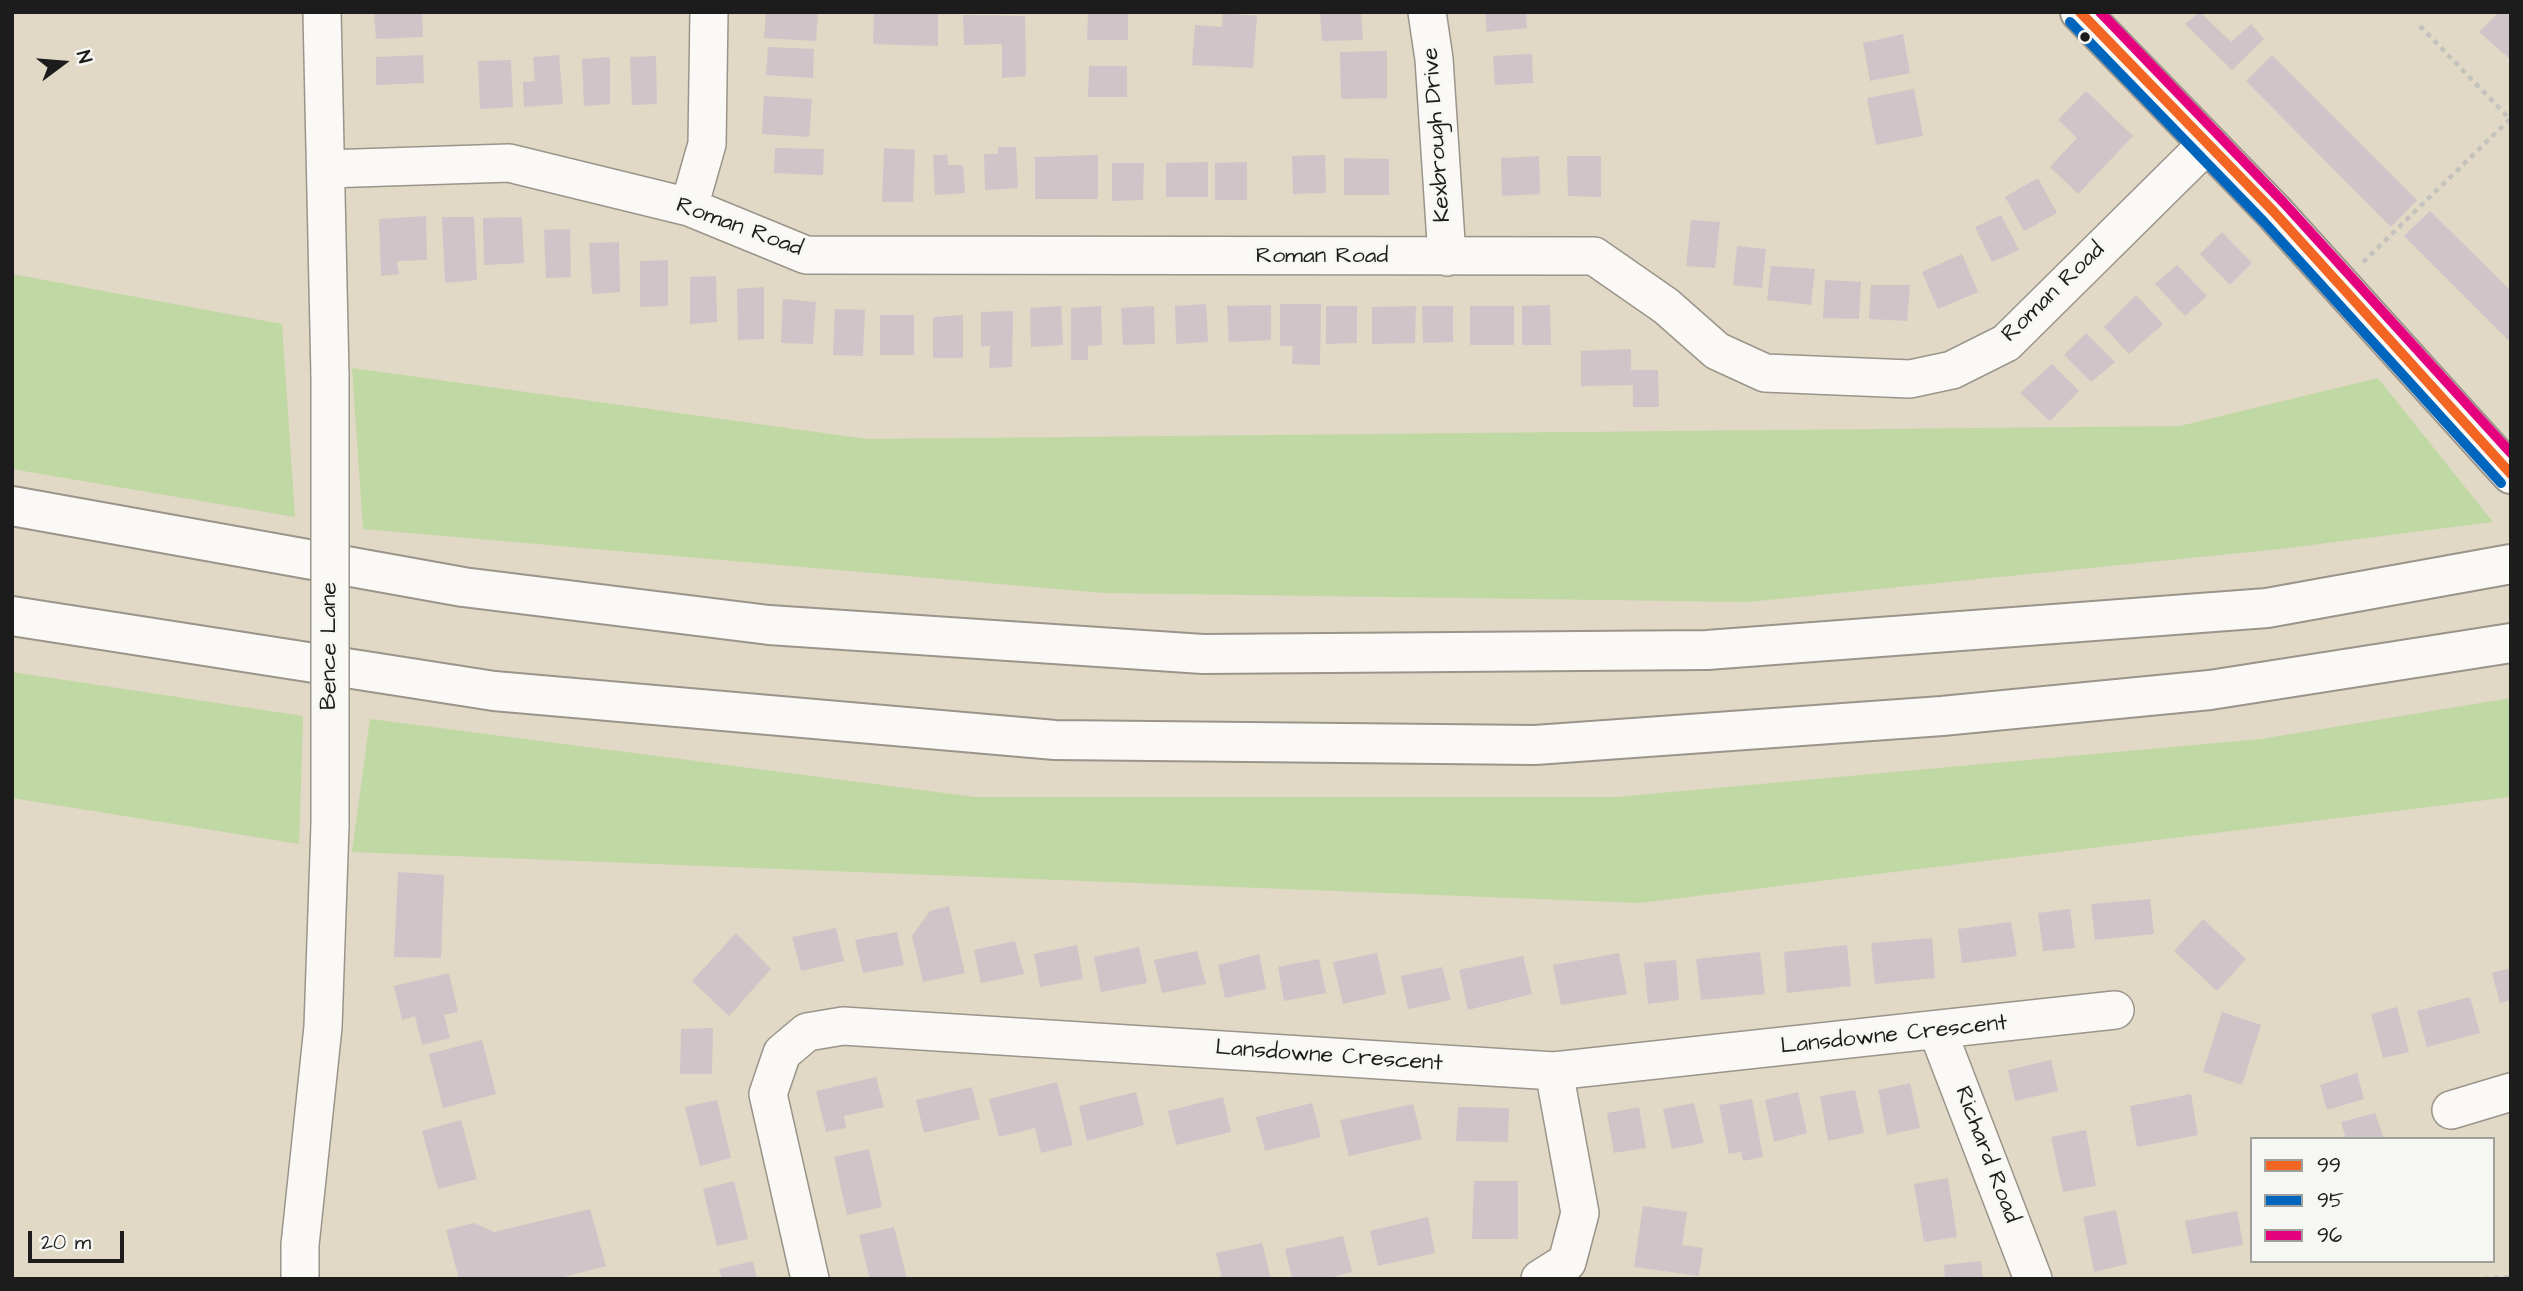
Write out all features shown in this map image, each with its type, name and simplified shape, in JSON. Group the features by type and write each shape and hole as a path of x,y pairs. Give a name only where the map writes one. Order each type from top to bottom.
{"main road":[{"path":"2080,12 2340,284 2511,474"},
{"path":"12,506 463,587 574,601 769,625 1203,654 1707,650 2267,608 2511,564"},
{"path":"12,616 494,691 1055,740 1535,745 1942,716 2210,690 2511,643"}],"street":[{"name":"Bence Lane","path":"300,1279 300,1245 323,1027 330,825 330,376 322,12"},
{"path":"689,207 707,144 709,12"},
{"name":"Kexbrough Drive","path":"1427,12 1434,59 1447,257"},
{"name":"Roman Road","path":"326,169 509,163 689,207 806,255 1594,256 1666,306 1717,351 1765,373 1910,379 1952,370 2006,343 2207,144"},
{"name":"Lansdowne Crescent","path":"810,1279 768,1094 782,1053 807,1032 843,1026 1554,1071 1938,1032 2115,1010"},
{"name":"Richard Road","path":"1938,1032 2033,1279"},
{"path":"1540,1279 1567,1262 1580,1213 1554,1071"},
{"path":"2451,1110 2511,1092"}],"path":[{"path":"2340,284 2510,120 2420,26"},
{"path":"2484,1279 2511,1277"}],"green space":[{"path":"12,274 282,324 295,517 12,469"},
{"path":"352,368 867,439 2180,426 2378,378 2493,522 2280,549 1748,602 1104,593 363,529"},
{"path":"12,672 303,716 299,844 12,798"},
{"path":"2511,698 2511,797 1639,903 352,852 370,719 975,797 1616,797 2261,739"}],"building":[{"path":"374,12 422,12 423,37 376,39"},
{"path":"766,12 818,12 816,41 764,38"},
{"path":"874,12 938,12 938,46 873,44"},
{"path":"1088,12 1128,12 1128,40 1087,40"},
{"path":"1320,12 1361,12 1363,40 1322,41"},
{"path":"1485,12 1526,12 1527,28 1487,32"},
{"path":"2200,12 2231,42 2251,24 2264,39 2232,70 2185,24"},
{"path":"2499,12 2511,14 2511,60 2479,32"},
{"path":"1223,13 1257,16 1253,68 1192,65 1195,25 1222,27"},
{"path":"963,15 1025,16 1026,76 1002,78 1002,44 964,45"},
{"path":"1903,34 1910,73 1870,81 1863,43"},
{"path":"768,47 814,49 813,78 766,75"},
{"path":"1387,51 1387,98 1341,99 1340,52"},
{"path":"1532,54 1533,83 1495,85 1493,56"},
{"path":"423,55 424,83 376,85 376,57"},
{"path":"559,55 563,104 524,107 523,82 535,81 533,57"},
{"path":"2272,55 2417,200 2391,227 2246,81"},
{"path":"656,56 657,104 632,105 630,57"},
{"path":"610,57 610,104 584,106 582,59"},
{"path":"511,60 513,107 480,109 478,61"},
{"path":"1089,66 1127,66 1127,97 1088,97"},
{"path":"1914,89 1923,136 1876,145 1867,98"},
{"path":"2086,91 2133,136 2078,194 2050,167 2077,138 2058,120"},
{"path":"764,96 812,99 809,137 762,134"},
{"path":"998,147 1016,147 1018,188 985,190 984,154 998,154"},
{"path":"775,148 824,149 823,175 774,173"},
{"path":"884,148 915,150 913,202 882,202"},
{"path":"933,155 947,155 948,165 963,165 965,193 935,195"},
{"path":"1098,155 1098,199 1035,199 1035,157"},
{"path":"1325,155 1326,193 1293,194 1292,156"},
{"path":"1539,156 1540,194 1502,196 1501,158"},
{"path":"1567,156 1601,156 1601,197 1568,196"},
{"path":"1344,158 1389,159 1389,195 1344,195"},
{"path":"1208,162 1208,197 1166,197 1166,163"},
{"path":"1247,162 1247,200 1215,200 1215,163"},
{"path":"1112,163 1144,163 1143,200 1112,201"},
{"path":"2038,178 2057,213 2024,231 2005,197"},
{"path":"2430,211 2511,291 2511,343 2404,236"},
{"path":"2001,215 2019,250 1992,262 1975,227"},
{"path":"426,216 427,260 397,261 399,274 381,276 379,219"},
{"path":"442,217 474,217 477,280 445,283"},
{"path":"522,217 524,263 484,265 483,218"},
{"path":"1691,220 1720,222 1715,268 1686,266"},
{"path":"570,229 571,277 546,278 544,230"},
{"path":"2222,232 2252,263 2230,285 2200,254"},
{"path":"619,242 620,292 592,294 589,243"},
{"path":"1737,246 1766,249 1762,288 1733,285"},
{"path":"1962,254 1978,292 1938,309 1922,272"},
{"path":"668,260 668,306 640,307 640,261"},
{"path":"2177,265 2207,296 2185,316 2155,284"},
{"path":"1771,266 1815,269 1811,305 1767,300"},
{"path":"716,276 717,322 690,324 690,277"},
{"path":"1825,280 1861,282 1859,319 1823,318"},
{"path":"1871,285 1910,285 1907,321 1869,319"},
{"path":"764,287 764,339 738,340 737,289"},
{"path":"2136,295 2163,324 2129,354 2104,327"},
{"path":"783,299 816,302 813,344 781,343"},
{"path":"1206,304 1208,342 1176,344 1175,306"},
{"path":"1280,304 1321,304 1320,365 1292,364 1293,346 1280,346"},
{"path":"1271,305 1271,340 1229,342 1227,306"},
{"path":"1550,305 1551,345 1522,345 1522,306"},
{"path":"1061,306 1063,345 1031,347 1030,308"},
{"path":"1101,306 1102,345 1088,346 1088,360 1071,360 1071,308"},
{"path":"1154,306 1155,344 1123,345 1121,308"},
{"path":"1326,306 1357,306 1357,343 1326,344"},
{"path":"1416,306 1415,343 1372,344 1372,307"},
{"path":"1422,306 1453,306 1453,342 1423,343"},
{"path":"1470,306 1514,306 1514,345 1470,345"},
{"path":"835,309 865,310 863,356 833,355"},
{"path":"1013,311 1012,367 989,368 990,346 981,346 981,312"},
{"path":"880,315 914,315 914,355 880,355"},
{"path":"963,315 963,358 933,358 933,317"},
{"path":"2086,333 2115,362 2091,382 2064,355"},
{"path":"1631,349 1631,370 1658,370 1659,407 1633,407 1633,385 1581,386 1581,351"},
{"path":"2052,364 2079,391 2050,421 2020,393"},
{"path":"398,872 444,875 441,958 394,957"},
{"path":"2150,899 2154,934 2095,940 2091,904"},
{"path":"949,906 965,973 923,982 912,936 930,911"},
{"path":"2070,909 2075,948 2043,951 2038,913"},
{"path":"2203,919 2246,959 2217,991 2174,951"},
{"path":"2011,922 2017,956 1962,963 1958,929"},
{"path":"836,928 844,961 801,971 792,937"},
{"path":"897,932 904,965 863,973 855,940"},
{"path":"736,933 771,969 729,1016 692,981"},
{"path":"1932,938 1935,978 1875,984 1871,943"},
{"path":"1015,941 1024,974 981,983 974,950"},
{"path":"1077,945 1083,979 1040,987 1034,954"},
{"path":"1847,945 1851,986 1787,993 1784,952"},
{"path":"1139,947 1147,983 1101,992 1094,957"},
{"path":"1197,951 1206,984 1162,993 1154,960"},
{"path":"1760,952 1765,994 1701,1000 1696,959"},
{"path":"1377,953 1386,994 1343,1004 1333,962"},
{"path":"1619,953 1627,994 1561,1005 1553,965"},
{"path":"1259,954 1266,989 1225,998 1218,965"},
{"path":"1523,956 1532,994 1468,1010 1459,970"},
{"path":"1319,959 1326,993 1284,1001 1278,967"},
{"path":"1676,960 1679,1000 1648,1004 1644,963"},
{"path":"1442,967 1451,1000 1408,1009 1401,976"},
{"path":"2511,968 2511,1000 2500,1003 2492,973"},
{"path":"449,973 458,1012 444,1015 450,1038 422,1045 415,1016 402,1020 394,986"},
{"path":"2470,997 2480,1033 2427,1047 2417,1011"},
{"path":"2397,1007 2409,1052 2383,1058 2371,1014"},
{"path":"2222,1012 2261,1025 2242,1085 2203,1072"},
{"path":"713,1028 712,1074 680,1074 681,1029"},
{"path":"482,1040 496,1094 443,1108 429,1054"},
{"path":"2051,1060 2058,1091 2015,1101 2008,1070"},
{"path":"2357,1073 2364,1099 2327,1110 2320,1085"},
{"path":"876,1077 884,1107 844,1116 846,1128 826,1132 816,1091"},
{"path":"1057,1082 1073,1145 1041,1153 1035,1128 999,1137 989,1099"},
{"path":"1910,1083 1920,1128 1887,1135 1878,1090"},
{"path":"972,1087 980,1119 924,1133 916,1100"},
{"path":"1855,1090 1864,1133 1828,1141 1820,1096"},
{"path":"1136,1092 1144,1125 1087,1141 1079,1106"},
{"path":"1798,1092 1807,1133 1774,1142 1765,1100"},
{"path":"2191,1094 2198,1135 2137,1147 2130,1106"},
{"path":"1223,1097 1231,1132 1176,1145 1168,1111"},
{"path":"1752,1099 1763,1157 1743,1161 1741,1152 1729,1154 1719,1105"},
{"path":"717,1100 731,1158 700,1166 685,1107"},
{"path":"1312,1103 1321,1137 1265,1151 1256,1117"},
{"path":"1694,1103 1704,1143 1672,1149 1663,1109"},
{"path":"1413,1104 1422,1139 1349,1156 1340,1120"},
{"path":"1458,1107 1509,1108 1508,1142 1456,1141"},
{"path":"1639,1107 1646,1148 1614,1153 1607,1113"},
{"path":"2375,1113 2383,1137 2345,1137 2341,1122"},
{"path":"461,1120 477,1179 438,1189 422,1131"},
{"path":"2086,1130 2096,1186 2063,1192 2051,1137"},
{"path":"869,1149 882,1207 847,1215 834,1157"},
{"path":"1948,1178 1957,1237 1924,1242 1914,1184"},
{"path":"734,1181 748,1239 717,1246 703,1189"},
{"path":"1474,1181 1518,1181 1518,1239 1472,1239"},
{"path":"1643,1206 1687,1212 1682,1245 1703,1248 1699,1276 1634,1267"},
{"path":"590,1209 606,1266 556,1279 459,1279 446,1230 474,1223 494,1232"},
{"path":"2116,1210 2127,1264 2094,1272 2083,1217"},
{"path":"2237,1211 2243,1245 2192,1254 2185,1221"},
{"path":"1428,1217 1435,1253 1378,1266 1370,1231"},
{"path":"894,1227 907,1279 870,1279 859,1235"},
{"path":"1343,1236 1352,1272 1325,1279 1292,1279 1285,1249"},
{"path":"1262,1243 1271,1279 1222,1279 1216,1253"},
{"path":"753,1261 757,1279 722,1279 719,1269"},
{"path":"1981,1261 1983,1279 1945,1279 1944,1265"}],"transit line":[{"name":"99","path":"2080,12 2274,212 2511,474"},
{"name":"96","path":"2100,12 2284,203 2511,453"},
{"name":"95","path":"2070,22 2264,222 2501,483"}]}
